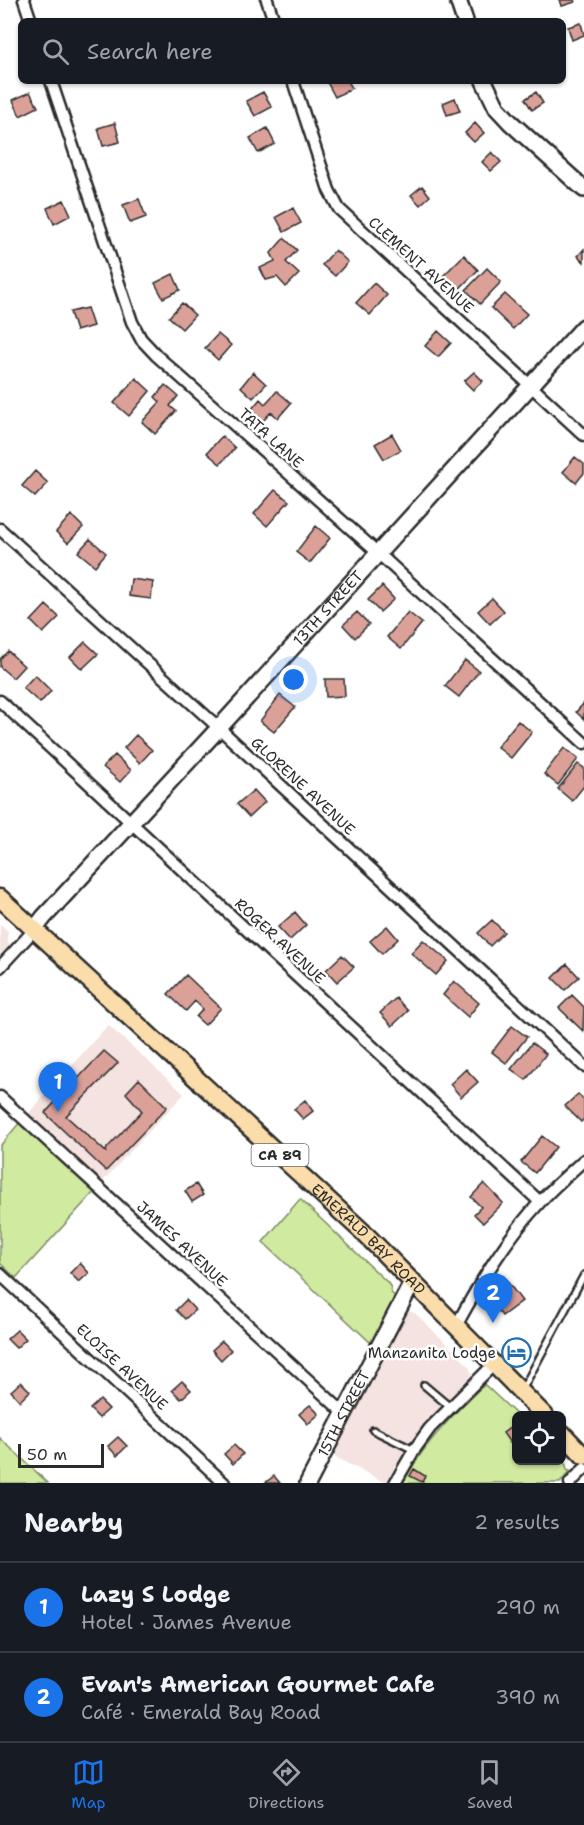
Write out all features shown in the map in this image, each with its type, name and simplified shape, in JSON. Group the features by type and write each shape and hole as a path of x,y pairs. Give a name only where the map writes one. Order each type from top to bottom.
{"main road":[{"name":"EMERALD BAY ROAD","path":"0,898 363,1232 540,1411"},
{"path":"566,1438 584,1456"}],"street":[{"path":"24,0 30,18"},
{"path":"267,0 273,18"},
{"path":"458,0 464,18"},
{"name":"TATA LANE","path":"52,84 132,322 141,339 584,743"},
{"name":"CLEMENT AVENUE","path":"294,84 329,190 339,209 584,435"},
{"path":"485,84 497,108 510,122 584,189"},
{"name":"13TH STREET","path":"0,966 584,327"},
{"name":"GLORENE AVENUE","path":"0,529 584,1066"},
{"name":"ROGER AVENUE","path":"0,701 540,1202"},
{"name":"JAMES AVENUE","path":"0,1097 344,1413"},
{"path":"456,1326 489,1268 514,1233 540,1202 584,1160"},
{"name":"ELOISE AVENUE","path":"0,1274 224,1483"},
{"name":"15TH STREET","path":"308,1483 413,1281"},
{"path":"394,1483 430,1428 494,1364"},
{"path":"570,1483 584,1469"}],"lane":[{"path":"521,1392 584,1275"},
{"path":"424,1385 450,1407"},
{"path":"373,1430 414,1450"}],"shaded area":[{"path":"0,924 8,931 7,940 10,944 0,955"},
{"path":"108,1025 184,1094 102,1182 28,1114"},
{"path":"409,1309 470,1367 473,1373 411,1440 386,1483 331,1455 402,1317"}],"green space":[{"path":"20,1122 95,1191 16,1278 0,1263 0,1146"},
{"path":"300,1199 391,1288 391,1293 394,1295 393,1302 372,1344 263,1242"},
{"path":"485,1385 513,1411 512,1465 566,1465 567,1470 570,1471 560,1483 403,1483 436,1434"},
{"path":"0,1438 48,1483 0,1483"}],"building":[{"path":"560,0 574,0 575,2 562,6"},
{"path":"581,23 584,35 572,40 568,27"},
{"path":"328,84 350,84 352,88 335,97"},
{"path":"30,92 38,107 20,116 13,100"},
{"path":"263,92 272,107 255,116 246,101"},
{"path":"536,92 543,103 532,110 525,99"},
{"path":"455,98 460,111 447,115 443,103"},
{"path":"115,123 120,142 103,146 98,128"},
{"path":"475,123 484,133 474,142 465,133"},
{"path":"267,128 275,144 258,153 250,138"},
{"path":"492,152 501,162 491,171 482,162"},
{"path":"422,186 430,196 420,205 411,195"},
{"path":"139,199 146,217 130,223 123,205"},
{"path":"64,200 71,215 54,224 47,208"},
{"path":"293,208 301,223 284,232 276,217"},
{"path":"284,238 297,250 286,262 299,274 286,287 277,277 266,280 260,268 275,261 271,253"},
{"path":"584,249 584,262 578,256"},
{"path":"335,250 348,262 335,276 322,265"},
{"path":"464,255 478,270 457,291 442,277"},
{"path":"487,268 501,282 480,304 466,290"},
{"path":"173,274 180,290 163,298 155,283"},
{"path":"374,283 387,295 370,315 356,303"},
{"path":"505,294 527,314 513,329 491,308"},
{"path":"182,303 195,315 182,329 169,317"},
{"path":"87,308 93,326 76,331 70,312"},
{"path":"438,331 451,343 438,357 425,346"},
{"path":"218,334 231,345 218,360 205,348"},
{"path":"253,372 266,384 253,398 241,387"},
{"path":"474,372 483,381 473,390 464,381"},
{"path":"136,378 150,391 129,416 114,403"},
{"path":"165,385 178,396 170,406 176,411 155,434 142,422 160,402 155,397"},
{"path":"277,391 291,403 278,418 271,412 263,421 251,410 260,399 265,404"},
{"path":"392,434 401,450 384,459 375,444"},
{"path":"222,436 235,448 220,464 207,453"},
{"path":"575,457 584,464 584,473 576,483 563,472"},
{"path":"35,471 48,483 35,497 22,486"},
{"path":"275,490 289,501 267,526 254,514"},
{"path":"71,515 83,527 68,543 56,532"},
{"path":"316,526 330,538 310,563 296,552"},
{"path":"90,539 106,553 95,566 78,552"},
{"path":"131,579 153,582 151,599 129,596"},
{"path":"382,586 394,599 380,612 368,600"},
{"path":"492,598 504,611 490,624 478,611"},
{"path":"46,605 59,617 43,633 31,621"},
{"path":"357,612 369,624 355,638 343,625"},
{"path":"408,612 422,623 401,649 387,637"},
{"path":"85,642 98,654 82,669 70,657"},
{"path":"8,651 24,666 13,678 0,667 0,659"},
{"path":"465,660 479,671 459,697 445,686"},
{"path":"35,675 51,691 40,703 23,688"},
{"path":"325,679 344,679 345,696 326,697"},
{"path":"280,695 295,707 274,732 260,721"},
{"path":"584,703 584,719 576,712"},
{"path":"518,721 532,732 511,758 497,747"},
{"path":"136,735 152,750 140,763 124,748"},
{"path":"564,748 578,759 558,785 544,774"},
{"path":"115,755 131,770 120,782 103,767"},
{"path":"578,764 584,768 584,786 572,801 558,789"},
{"path":"254,790 265,802 249,817 237,804"},
{"path":"295,912 306,925 290,940 278,927"},
{"path":"492,920 504,932 490,946 478,933"},
{"path":"387,926 398,939 382,954 370,941"},
{"path":"423,940 448,961 436,975 411,953"},
{"path":"342,955 354,967 337,982 326,970"},
{"path":"567,964 579,977 565,990 553,978"},
{"path":"186,975 221,1008 205,1025 196,1017 203,1009 195,1001 186,1011 168,994"},
{"path":"454,981 479,1003 468,1017 443,995"},
{"path":"572,995 584,1007 583,1031 559,1008"},
{"path":"396,998 408,1011 392,1026 380,1013"},
{"path":"512,1026 527,1037 506,1063 492,1052"},
{"path":"532,1043 546,1054 526,1080 511,1069"},
{"path":"104,1051 118,1063 66,1116 106,1152 107,1148 142,1111 126,1093 139,1079 167,1107 106,1171 45,1113"},
{"path":"466,1069 478,1082 461,1097 450,1084"},
{"path":"578,1094 584,1100 584,1119 581,1122 565,1106"},
{"path":"305,1100 313,1111 303,1119 294,1109"},
{"path":"542,1136 556,1147 535,1173 521,1162"},
{"path":"484,1183 503,1203 483,1223 474,1214 481,1207 471,1197"},
{"path":"196,1184 203,1195 192,1202 185,1191"},
{"path":"80,1263 89,1273 79,1282 70,1273"},
{"path":"503,1276 522,1301 502,1316 493,1304 503,1296 493,1284"},
{"path":"186,1300 195,1310 185,1319 176,1310"},
{"path":"17,1330 26,1339 16,1348 7,1339"},
{"path":"222,1341 231,1350 221,1360 212,1350"},
{"path":"182,1381 191,1390 181,1399 172,1390"},
{"path":"21,1382 30,1391 20,1401 11,1391"},
{"path":"100,1400 109,1409 99,1418 90,1409"},
{"path":"310,1405 319,1414 308,1424 299,1414"},
{"path":"512,1426 512,1442 510,1443 503,1433"},
{"path":"118,1437 127,1446 117,1456 108,1446"},
{"path":"234,1445 243,1454 233,1464 224,1454"},
{"path":"414,1469 425,1476 422,1482 410,1476"},
{"path":"274,1476 280,1483 265,1483"}],"place":[{"name":"Lazy S Lodge","path":"58,1112"},
{"name":"Evan's American Gourmet Cafe","path":"493,1323"},
{"name":"Manzanita Lodge","path":"517,1353"}]}
